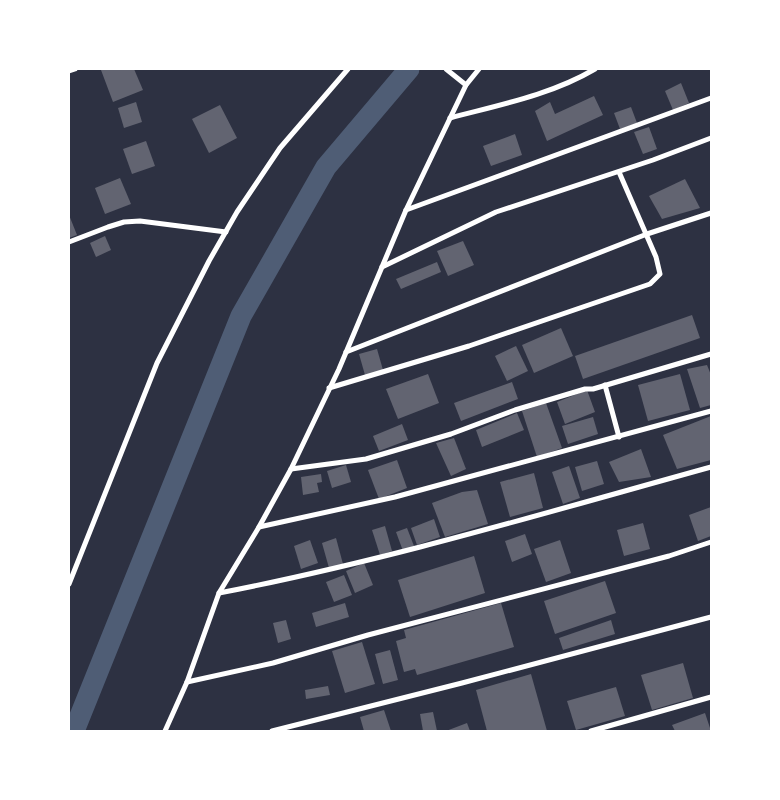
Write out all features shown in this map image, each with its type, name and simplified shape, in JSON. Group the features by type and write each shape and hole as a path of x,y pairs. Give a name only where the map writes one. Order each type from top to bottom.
{"street":[{"path":"69,70 75,69"},
{"path":"69,584 157,363 209,261 280,148 348,69"},
{"path":"165,731 187,682 219,593 291,469 346,352 406,210 466,86 479,69"},
{"path":"450,118 527,98 595,69"},
{"path":"447,70 466,86"},
{"path":"406,210 711,98"},
{"path":"382,267 496,212 619,172 711,138"},
{"path":"329,388 469,346 650,284 660,274 656,256 619,172"},
{"path":"346,352 646,234 711,213"},
{"path":"69,242 124,222 140,221 226,232"},
{"path":"291,469 366,459 451,434 584,389 593,389 711,354"},
{"path":"606,385 619,436"},
{"path":"259,527 394,497 711,411"},
{"path":"219,593 399,553 711,467"},
{"path":"187,682 273,662 378,632 669,556 711,542"},
{"path":"272,731 462,684 711,617"},
{"path":"591,731 711,697"}],"building":[{"path":"134,69 143,90 113,102 101,70"},
{"path":"681,83 689,103 673,110 665,91"},
{"path":"594,96 603,115 547,141 535,111 550,102 555,114"},
{"path":"136,102 142,122 124,128 118,108"},
{"path":"220,105 237,138 209,153 192,119"},
{"path":"631,107 637,123 620,129 614,113"},
{"path":"649,127 657,149 643,154 634,132"},
{"path":"515,134 522,155 491,166 483,146"},
{"path":"146,141 155,166 132,174 123,149"},
{"path":"120,178 131,204 105,214 95,188"},
{"path":"685,179 700,208 662,219 649,196"},
{"path":"69,215 77,235 69,238"},
{"path":"105,236 111,250 96,257 90,243"},
{"path":"463,241 474,265 448,276 437,251"},
{"path":"437,262 441,272 401,289 396,279"},
{"path":"692,315 700,338 583,379 575,356"},
{"path":"561,328 573,356 534,373 522,345"},
{"path":"516,346 528,371 507,381 495,356"},
{"path":"377,349 383,370 365,375 359,354"},
{"path":"707,365 711,375 711,405 700,408 687,369"},
{"path":"428,374 439,403 398,419 386,389"},
{"path":"680,374 690,410 648,421 638,385"},
{"path":"512,382 518,399 461,421 454,403"},
{"path":"587,390 595,412 565,424 557,402"},
{"path":"546,403 562,448 537,457 522,411"},
{"path":"517,413 524,430 482,447 476,430"},
{"path":"711,416 711,460 677,469 663,435"},
{"path":"593,417 598,434 568,444 562,426"},
{"path":"402,424 408,440 379,451 373,436"},
{"path":"454,438 466,469 451,476 436,443"},
{"path":"641,449 651,477 619,482 609,462"},
{"path":"397,460 407,488 379,499 368,470"},
{"path":"597,461 604,484 582,491 575,467"},
{"path":"346,465 351,482 332,488 327,471"},
{"path":"569,466 580,498 563,504 552,472"},
{"path":"534,473 543,508 510,517 500,482"},
{"path":"321,474 322,482 317,483 319,492 303,495 301,477"},
{"path":"477,490 488,524 445,537 432,503 462,492"},
{"path":"711,507 711,536 698,541 689,515"},
{"path":"434,519 440,537 417,545 411,528"},
{"path":"643,523 650,549 624,556 617,530"},
{"path":"385,526 392,551 380,555 372,530"},
{"path":"407,528 414,546 403,551 396,532"},
{"path":"525,534 532,554 512,562 505,541"},
{"path":"336,538 343,564 329,568 322,543"},
{"path":"310,540 318,563 301,569 294,546"},
{"path":"560,540 571,573 546,582 534,549"},
{"path":"474,556 485,593 410,617 398,580"},
{"path":"364,563 373,585 355,593 346,571"},
{"path":"344,575 352,595 334,602 326,582"},
{"path":"605,581 616,613 555,634 544,601"},
{"path":"345,603 349,617 316,627 312,613"},
{"path":"501,603 514,647 417,675 415,669 404,672 396,641 406,638 404,630"},
{"path":"286,620 291,639 278,643 273,623"},
{"path":"611,620 615,634 563,650 559,638"},
{"path":"362,642 375,684 345,693 332,651"},
{"path":"390,650 398,680 383,684 375,654"},
{"path":"683,663 693,698 652,710 641,675"},
{"path":"531,674 547,731 487,731 476,690"},
{"path":"328,686 330,695 306,699 305,690"},
{"path":"616,687 625,716 576,730 567,701"},
{"path":"384,710 391,731 364,731 360,717"},
{"path":"433,712 437,731 423,731 420,714"},
{"path":"705,713 711,731 675,731 672,725"},
{"path":"467,723 470,731 446,731"}],"waterway":[{"path":"74,731 241,316 326,167 409,69"}]}
